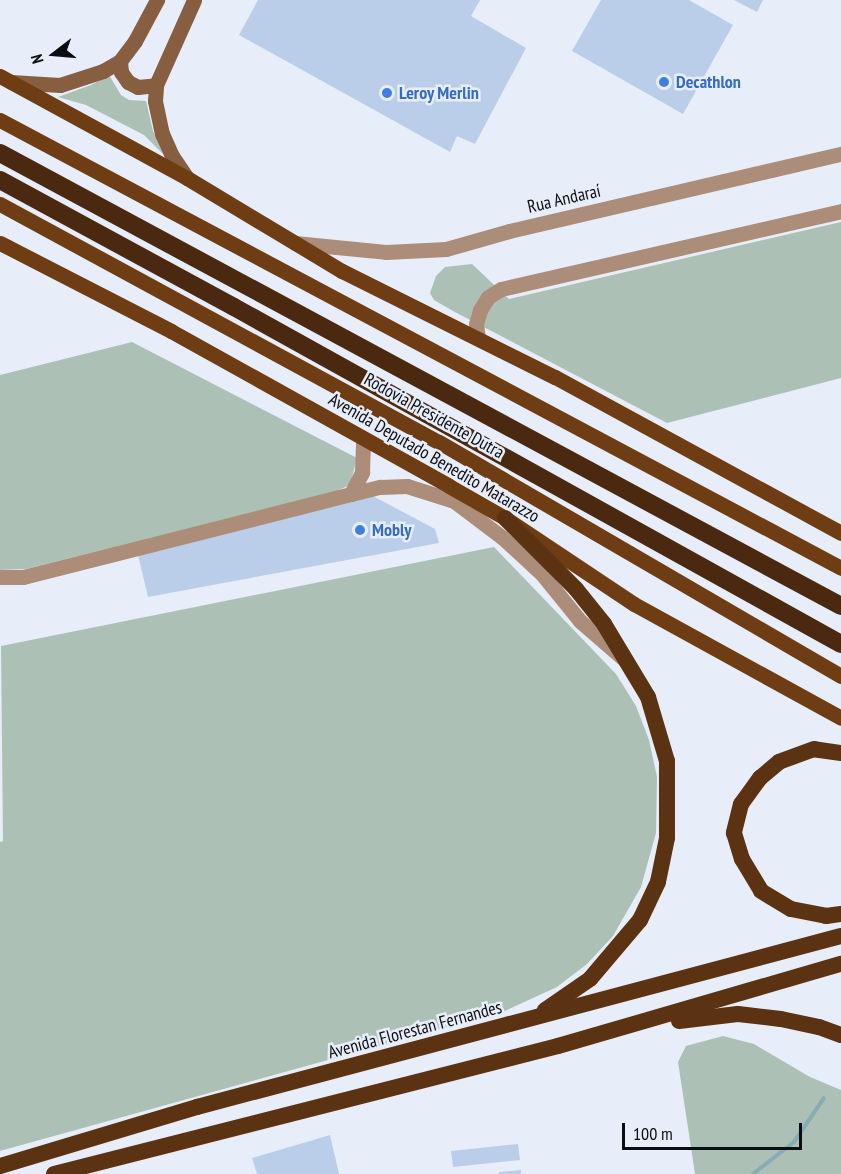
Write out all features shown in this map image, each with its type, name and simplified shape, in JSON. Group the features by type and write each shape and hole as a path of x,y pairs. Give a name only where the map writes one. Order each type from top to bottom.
{"highway":[{"name":"Rodovia Presidente Dutra","path":"0,153 841,606"},
{"name":"Rodovia Presidente Dutra","path":"0,180 234,307 841,644"},
{"path":"506,518 576,590 604,624 648,697 667,761 667,838 658,882 640,920 590,979 555,1005 525,1021"},
{"path":"841,753 814,749 779,762 760,778 741,804 734,832 742,859 761,891 791,909 826,916 841,914"},
{"name":"Avenida Florestan Fernandes","path":"5,1164 197,1107 841,936"},
{"path":"54,1174 558,1046 841,964"},
{"path":"558,1046 641,1031 694,1017 738,1014 781,1019 819,1027 841,1035"}],"main road":[{"path":"5,79 60,85 83,80 120,61 135,41 157,0"},
{"path":"187,178 172,156 162,134 158,118 156,86 194,0"},
{"path":"120,61 121,72 128,82 138,87 156,86"},
{"path":"5,79 187,178 342,271 478,338 841,533"},
{"path":"0,120 841,568"},
{"name":"Rodovia Presidente Dutra","path":"0,204 439,442 841,676"},
{"path":"0,232 84,284"},
{"name":"Avenida Deputado Benedito Matarazzo","path":"0,243 84,284 506,518 634,604 841,718"}],"street":[{"name":"Rua Andaraí","path":"292,243 386,252 446,249 509,231 841,154"},
{"path":"478,338 476,324 480,310 488,297 501,289 841,211"},
{"path":"351,494 362,472 363,438"},
{"path":"0,577 23,577 380,487 407,486 454,501 504,538 542,574 580,621 627,662"}],"green space":[{"path":"109,75 121,95 129,100 146,101 153,131 163,154 144,135 86,105 58,97 91,85"},
{"path":"841,222 841,378 667,423 453,311 434,300 430,293 436,276 445,267 472,264 509,299"},
{"path":"132,342 357,458 350,485 334,492 26,569 0,570 0,375"},
{"path":"494,547 616,674 636,706 649,740 657,777 656,833 641,887 613,936 587,964 557,987 505,1011 0,1151 0,842 3,841 1,646"},
{"path":"723,1036 754,1044 810,1077 841,1090 841,1174 695,1174 678,1062 686,1046"}],"building":[{"name":"Leroy Merlin","path":"258,0 480,0 471,16 526,48 475,144 457,136 450,152 239,35"},
{"name":"Decathlon","path":"601,0 689,0 733,25 683,114 572,51"},
{"path":"734,0 763,0 757,12"},
{"path":"371,495 435,529 439,543 148,597 138,555"},
{"path":"330,1135 339,1174 257,1174 252,1158"},
{"path":"518,1144 520,1160 453,1167 451,1151"},
{"path":"521,1170 521,1174 499,1174 499,1172"}],"waterway":[{"path":"753,1174 794,1142 824,1098"}],"place":[{"name":"Decathlon","path":"664,82"},
{"name":"Leroy Merlin","path":"387,93"},
{"name":"Mobly","path":"360,530"}]}
